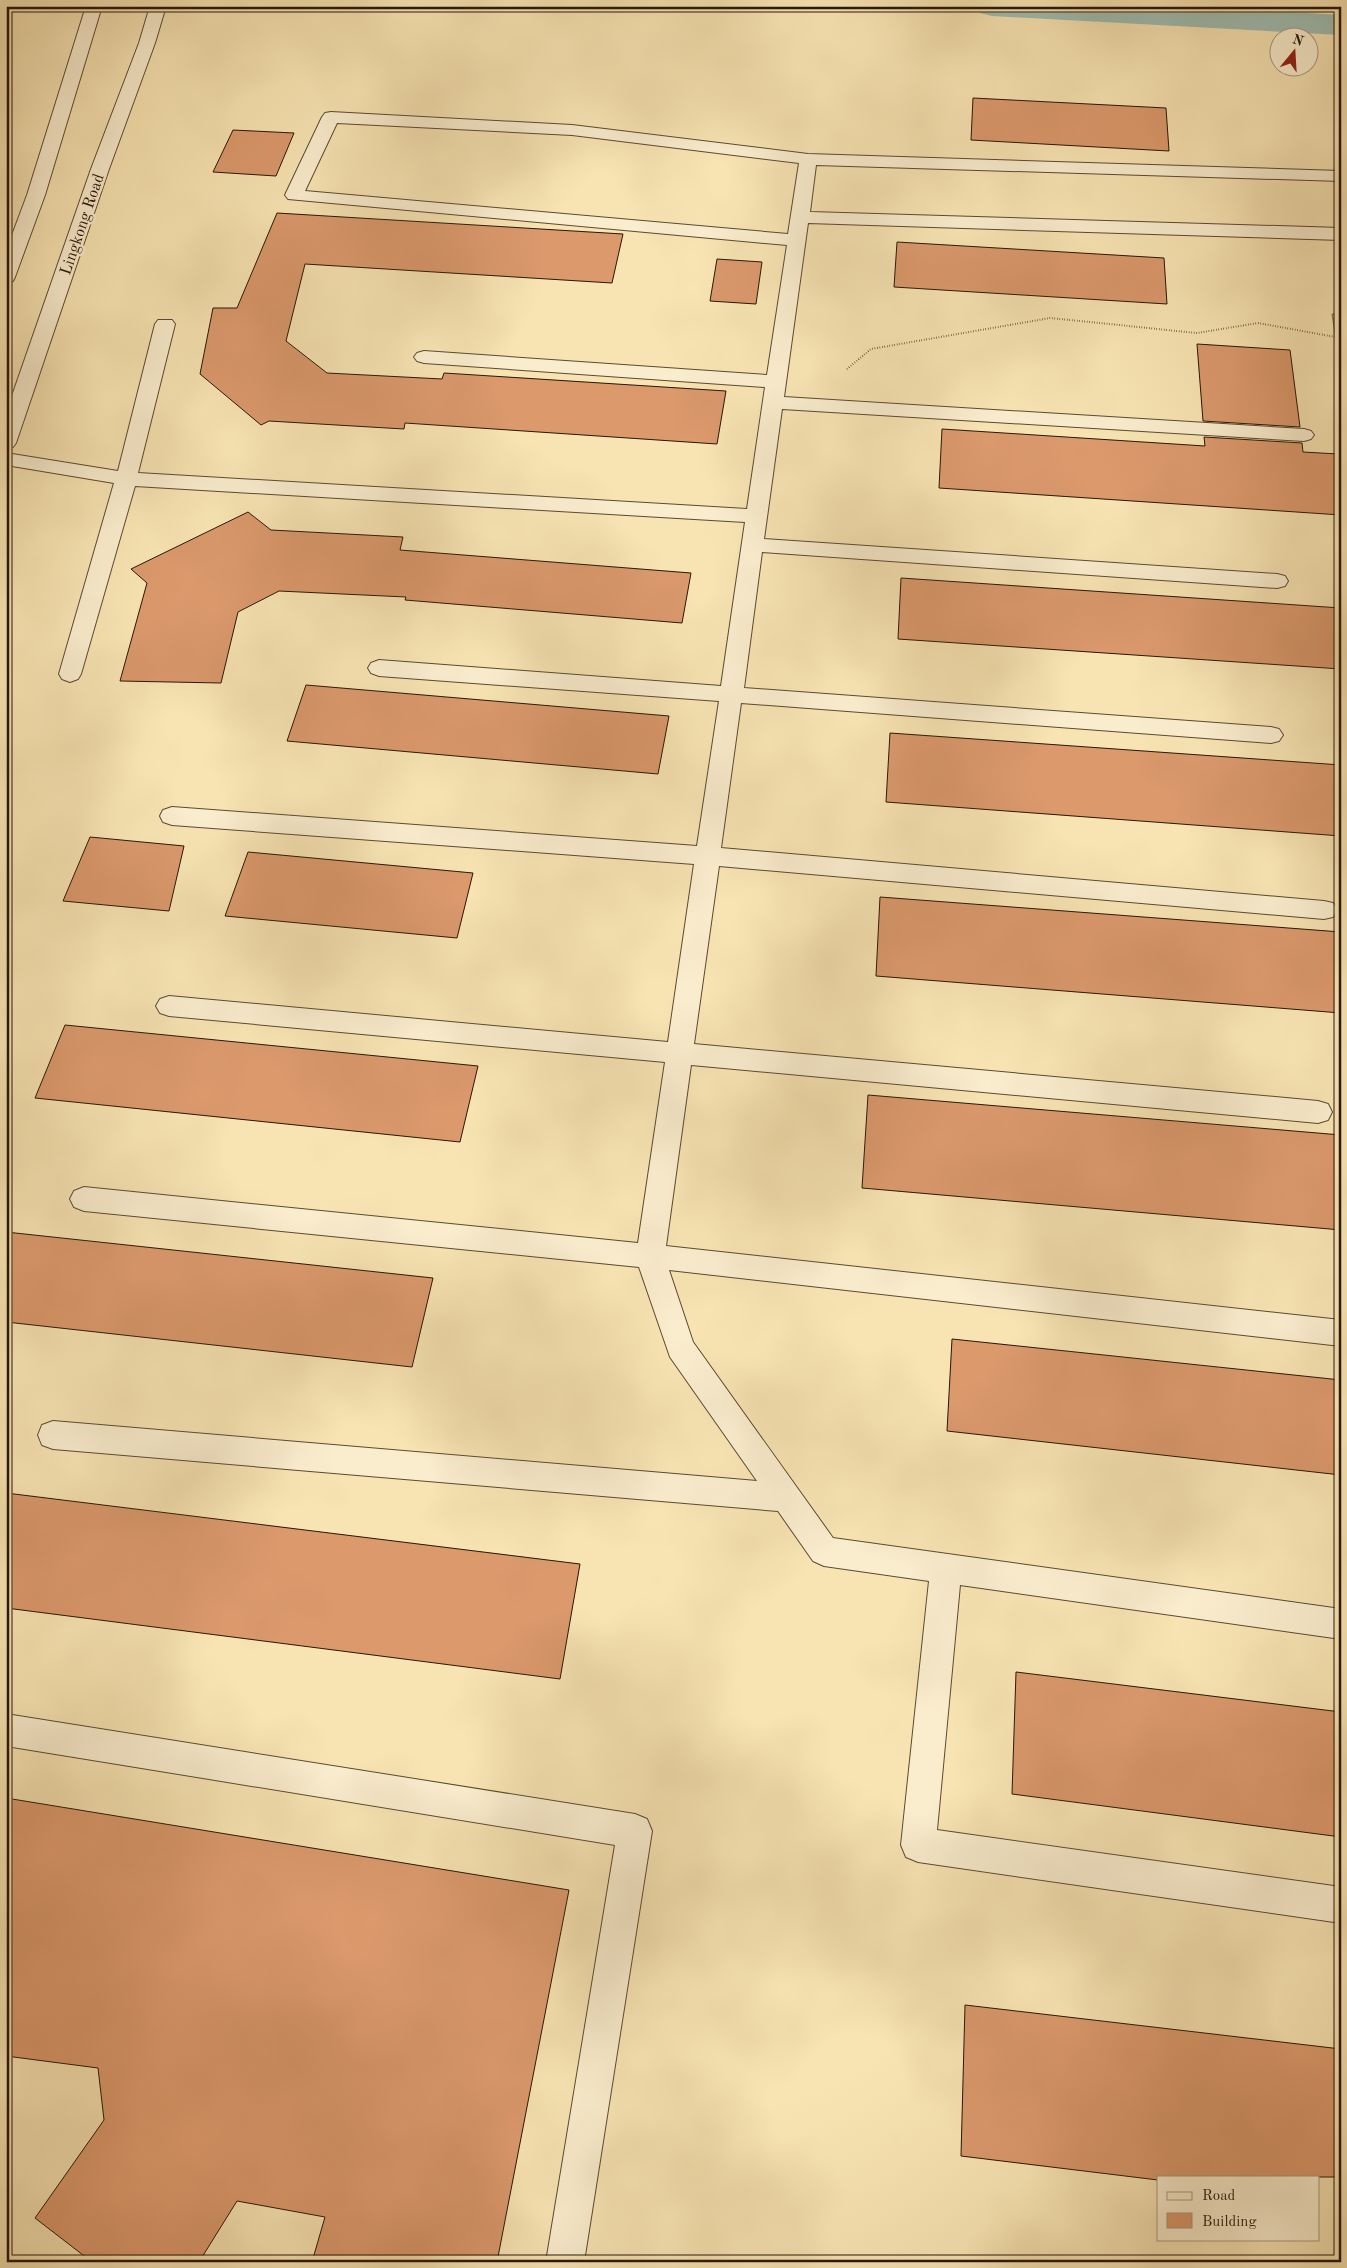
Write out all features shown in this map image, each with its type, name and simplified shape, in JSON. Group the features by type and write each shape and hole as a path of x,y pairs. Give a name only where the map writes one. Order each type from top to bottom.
{"street":[{"path":"6,277 36,196 94,6"},
{"name":"Lingkong Road","path":"6,443 100,169 147,43 158,6"},
{"path":"1341,176 808,159 572,130 331,117 294,195 799,228 1341,234"},
{"path":"808,159 650,1256 680,1348 824,1551 1341,1624"},
{"path":"70,674 126,479 165,324"},
{"path":"424,358 775,392 804,404 1304,434"},
{"path":"6,459 126,479 757,516"},
{"path":"753,545 1277,581"},
{"path":"379,668 731,696 1271,735"},
{"path":"172,816 708,856 1324,910"},
{"path":"169,1006 1318,1112"},
{"path":"84,1199 650,1256 1341,1333"},
{"path":"54,1435 786,1498"},
{"path":"946,1568 918,1845 1341,1905"},
{"path":"6,1730 635,1831 565,2262"}],"path":[{"path":"804,404 871,349 1050,318 1197,333 1258,323 1341,338"}],"shaded area":[{"path":"1332,314 1341,314 1341,372"}],"building":[{"path":"973,98 1166,108 1169,151 971,140"},
{"path":"233,130 294,133 276,176 213,172"},
{"path":"277,213 623,234 612,283 305,264 286,341 327,373 442,379 444,373 726,391 717,444 405,423 404,429 269,421 261,425 200,374 213,308 237,308"},
{"path":"897,242 1164,258 1167,304 894,287"},
{"path":"717,259 762,262 756,304 710,301"},
{"path":"1197,344 1290,350 1300,427 1203,421"},
{"path":"942,429 1205,446 1204,437 1302,443 1303,452 1338,454 1341,474 1341,515 939,488"},
{"path":"248,512 271,530 403,537 400,550 691,573 682,623 405,600 406,597 279,591 238,612 221,683 120,681 147,583 131,569"},
{"path":"901,578 1341,608 1341,669 898,639"},
{"path":"306,685 669,716 658,774 287,741"},
{"path":"890,733 1341,765 1341,836 886,802"},
{"path":"90,837 184,846 169,911 63,901"},
{"path":"248,852 473,873 457,938 225,916"},
{"path":"880,897 1341,932 1341,1013 876,976"},
{"path":"65,1025 478,1066 460,1142 35,1098"},
{"path":"868,1095 1341,1135 1341,1230 862,1188"},
{"path":"6,1232 433,1278 412,1367 6,1322"},
{"path":"952,1339 1341,1380 1341,1475 947,1431"},
{"path":"6,1493 580,1564 560,1679 6,1608"},
{"path":"1016,1672 1341,1712 1341,1837 1012,1794"},
{"path":"6,1798 569,1890 497,2262 312,2262 325,2217 237,2201 199,2262 92,2262 35,2218 104,2120 98,2068 6,2056"},
{"path":"965,2005 1341,2049 1341,2177 1157,2176 1157,2180 961,2156"}],"waterway":[{"path":"992,6 1341,25"}]}
